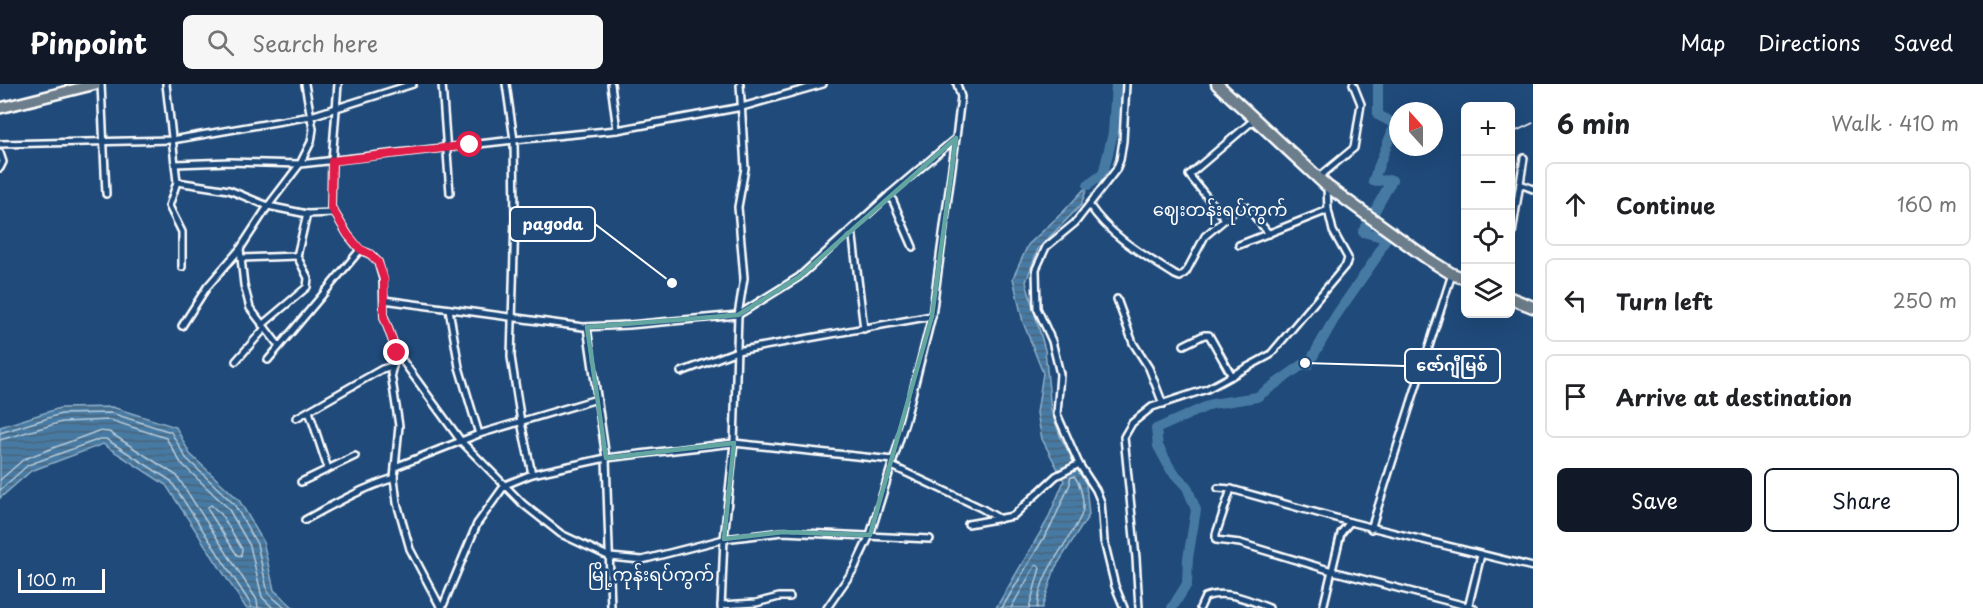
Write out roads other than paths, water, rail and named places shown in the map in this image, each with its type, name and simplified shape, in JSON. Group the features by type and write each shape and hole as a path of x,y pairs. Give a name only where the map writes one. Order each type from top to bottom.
{"highway":[{"path":"1217,84 1327,186 1428,259 1461,277"},
{"path":"1515,300 1533,307"}],"main road":[{"path":"0,108 96,84"}],"street":[{"path":"101,84 106,194"},
{"path":"166,84 177,182 170,206 184,238 182,267"},
{"path":"182,326 207,287 240,249 268,206 300,165 311,142 313,129 305,84"},
{"path":"338,84 331,207 348,235 360,249 370,254 378,262 384,279 384,317 397,353 462,441 523,504 561,534 610,557 642,560 724,539 783,532 930,538"},
{"path":"0,144 172,140 311,116 413,84"},
{"path":"442,84 450,194"},
{"path":"506,84 514,140 515,218 511,357 532,474"},
{"path":"611,84 617,130"},
{"path":"740,84 745,168 738,207 744,278 738,315 734,443 724,539 721,607 790,597"},
{"path":"175,164 230,162 300,165 617,130 742,107 823,84"},
{"path":"827,608 854,568 870,535 906,419 932,316 962,97 957,84"},
{"path":"1124,608 1115,586 1106,550 1101,502 1096,490 1078,464 1057,414 1060,374 1052,341 1037,308 1036,269 1046,248 1075,223 1090,206 1111,178 1120,160 1126,84"},
{"path":"1318,177 1354,148 1361,104 1353,84"},
{"path":"1225,219 1189,175 1256,119"},
{"path":"384,300 587,327 738,315 799,277 956,138"},
{"path":"0,153 3,162 0,168"},
{"path":"1515,215 1524,158"},
{"path":"177,182 229,190 268,206 307,214 333,213"},
{"path":"1520,184 1533,189"},
{"path":"1139,608 1124,437 1132,423 1152,407 1207,390 1270,355 1346,265 1348,258 1333,231 1328,210 1327,186"},
{"path":"890,195 913,247"},
{"path":"1090,206 1101,221 1121,239 1180,277 1186,272 1205,236 1244,206 1269,234"},
{"path":"1239,245 1328,210"},
{"path":"236,361 264,327 307,287 308,278 297,256 307,214"},
{"path":"852,229 864,328"},
{"path":"240,249 250,308 279,346"},
{"path":"268,360 360,249"},
{"path":"241,258 297,256"},
{"path":"1371,528 1452,274"},
{"path":"1117,299 1133,343 1149,368 1163,404"},
{"path":"449,309 459,367 479,434"},
{"path":"681,372 737,351 932,316"},
{"path":"587,327 606,458 611,608"},
{"path":"1184,345 1204,335 1209,335 1232,376"},
{"path":"397,353 391,373 399,426 394,478 397,503 410,549 441,608"},
{"path":"296,418 382,369 393,366"},
{"path":"395,467 479,434 597,399"},
{"path":"309,411 328,469"},
{"path":"441,608 477,524 505,485 532,474 606,458 734,443 892,463 1000,519"},
{"path":"301,482 355,456"},
{"path":"969,525 1019,513 1059,474 1078,464"},
{"path":"305,520 340,500 394,478"},
{"path":"1218,488 1231,489 1371,528 1533,567"},
{"path":"1231,489 1216,540 1240,543 1332,572 1470,608 1481,555"},
{"path":"1323,608 1341,533 1350,522"},
{"path":"1200,608 1202,601 1210,595 1233,595 1269,608"}],"water":[{"path":"1088,185 1081,205 1038,249 1026,282 1045,350 1051,410 1061,438 1086,484 1089,515 1055,568 1042,608 996,608 1047,521 1064,481 1042,439 1037,413 1043,373 1023,322 1013,278 1028,245"},
{"path":"112,407 176,427 190,454 239,500 263,541 274,590 294,608 246,608 166,485 103,444 31,471 0,498 0,427 60,408"}],"waterway":[{"path":"1088,185 1103,174 1113,133 1116,84"},
{"path":"1172,608 1187,584 1188,558 1196,510 1187,487 1171,470 1158,446 1156,429 1212,404 1257,397 1305,363 1308,365 1337,314 1376,258 1386,238 1363,232 1392,180 1373,181 1395,124 1378,115 1378,84"}],"railway":[{"path":"1515,132 1533,123"}],"place":[{"name":"pagoda","path":"672,283"},
{"name":"ဇော်ဂျီမြစ်","path":"1305,363"}],"district":[{"name":"ဈေးတန်းရပ်ကွက်","path":"1220,208"},
{"name":"မြို့ကုန်းရပ်ကွက်","path":"651,573"}]}
